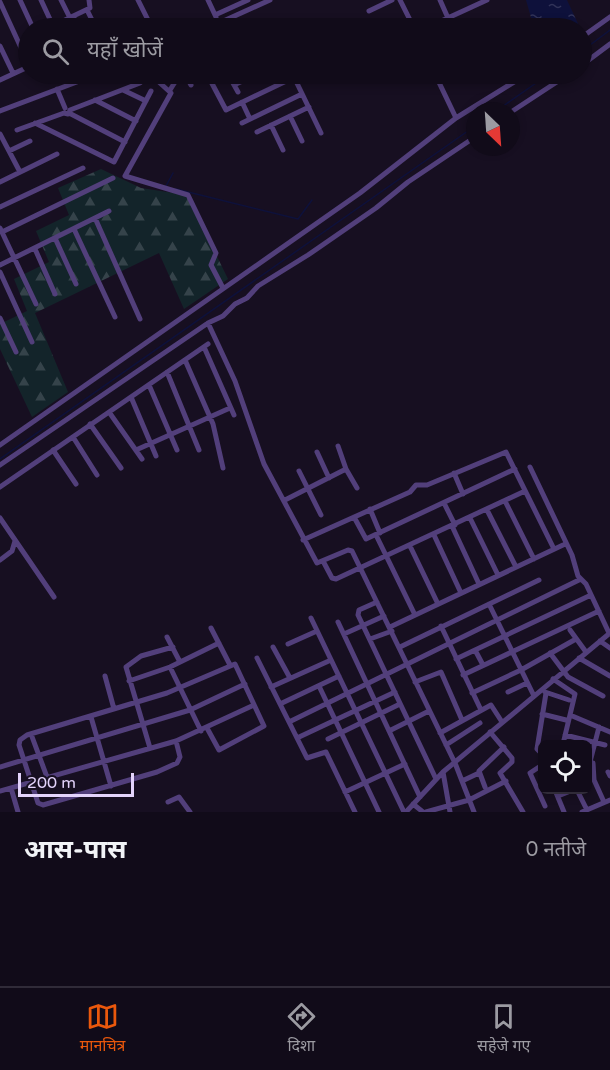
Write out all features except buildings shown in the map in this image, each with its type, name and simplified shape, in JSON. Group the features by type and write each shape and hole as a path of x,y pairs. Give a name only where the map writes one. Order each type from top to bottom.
{"street":[{"path":"7,0 0,3 18,43"},
{"path":"20,0 28,18"},
{"path":"41,0 49,18"},
{"path":"61,0 71,17 87,10 91,6 89,0"},
{"path":"138,0 147,18"},
{"path":"209,0 216,18"},
{"path":"215,15 248,0"},
{"path":"232,18 270,0"},
{"path":"369,11 392,0"},
{"path":"400,0 409,18"},
{"path":"440,0 448,18 487,0"},
{"path":"87,10 91,18"},
{"path":"592,30 610,17"},
{"path":"592,57 610,44"},
{"path":"0,46 13,73"},
{"path":"0,80 18,70"},
{"path":"0,111 69,84"},
{"path":"17,130 137,84"},
{"path":"162,84 170,90"},
{"path":"174,84 125,176 188,195 216,254 211,265 223,288"},
{"path":"212,84 224,109 279,84"},
{"path":"297,84 321,133"},
{"path":"440,84 456,118"},
{"path":"0,445 360,193 456,118 511,84"},
{"path":"520,106 554,84"},
{"path":"234,85 238,92"},
{"path":"57,89 67,111 125,142"},
{"path":"123,89 146,101"},
{"path":"35,123 113,162 151,91"},
{"path":"242,123 302,94"},
{"path":"95,100 136,121"},
{"path":"242,102 250,119"},
{"path":"257,132 309,107"},
{"path":"290,116 302,141"},
{"path":"271,125 283,150"},
{"path":"0,134 20,172"},
{"path":"9,151 30,141"},
{"path":"0,465 208,323 223,316 234,304 247,298 258,286 308,255 466,143"},
{"path":"0,182 57,154"},
{"path":"0,207 83,168"},
{"path":"36,304 1,230 113,178"},
{"path":"0,265 109,211"},
{"path":"94,218 140,318"},
{"path":"74,229 115,317"},
{"path":"55,238 76,284"},
{"path":"35,249 55,294"},
{"path":"0,272 32,342"},
{"path":"0,318 16,352"},
{"path":"208,323 235,381 264,464 285,500 303,540 315,561 323,561 349,550 361,569 455,763 474,812"},
{"path":"0,487 206,345 234,415"},
{"path":"185,360 209,416 223,468"},
{"path":"167,372 199,450"},
{"path":"149,385 177,450"},
{"path":"131,397 156,456"},
{"path":"136,450 230,408"},
{"path":"109,412 142,459"},
{"path":"90,424 121,468"},
{"path":"73,437 98,475"},
{"path":"338,447 346,469 357,488"},
{"path":"53,450 76,484"},
{"path":"317,452 329,478"},
{"path":"303,540 410,492 416,485 427,484 506,452 554,549"},
{"path":"311,618 405,812 443,772 534,696 543,692 553,679 610,633 581,579 530,467"},
{"path":"285,500 346,469"},
{"path":"354,517 364,539 515,470"},
{"path":"299,471 321,515"},
{"path":"454,473 463,494"},
{"path":"323,561 334,579 434,536 525,491"},
{"path":"506,501 534,559"},
{"path":"444,503 479,584"},
{"path":"370,509 387,557 415,615"},
{"path":"487,510 516,567"},
{"path":"0,518 14,542 54,597"},
{"path":"470,518 498,575"},
{"path":"434,536 461,592"},
{"path":"0,560 12,551 14,542"},
{"path":"370,639 461,592 563,544"},
{"path":"410,546 438,604"},
{"path":"289,722 581,579"},
{"path":"400,647 539,580"},
{"path":"456,658 591,595"},
{"path":"377,602 358,612 436,779"},
{"path":"489,604 534,696"},
{"path":"464,675 599,610"},
{"path":"344,634 384,616"},
{"path":"338,622 420,797"},
{"path":"441,626 481,710"},
{"path":"211,627 230,665"},
{"path":"570,630 586,652"},
{"path":"288,644 317,631"},
{"path":"167,637 180,662"},
{"path":"472,693 521,670 576,639"},
{"path":"600,641 610,648"},
{"path":"129,681 170,667 219,642"},
{"path":"273,647 290,678"},
{"path":"150,748 129,681 127,666 143,655 173,648"},
{"path":"475,650 483,665"},
{"path":"550,653 571,680 603,696"},
{"path":"257,658 308,758 326,751 355,812"},
{"path":"579,658 610,676"},
{"path":"271,687 331,660"},
{"path":"176,741 180,757 177,763 111,786 40,805 19,743 31,734 180,688 235,664 264,726 220,749 217,748 207,728"},
{"path":"170,667 201,731"},
{"path":"415,682 441,672 462,720"},
{"path":"105,676 114,709"},
{"path":"280,704 339,676"},
{"path":"553,679 574,694 564,740"},
{"path":"508,692 527,683"},
{"path":"0,767 190,710 244,684"},
{"path":"319,686 379,812"},
{"path":"297,738 395,692"},
{"path":"543,692 569,700"},
{"path":"538,740 543,692"},
{"path":"328,739 400,704"},
{"path":"0,791 176,741 254,705"},
{"path":"440,733 492,705 502,722"},
{"path":"389,731 429,711"},
{"path":"542,714 568,718 610,732"},
{"path":"92,717 111,786"},
{"path":"446,745 480,723"},
{"path":"593,763 599,727"},
{"path":"490,732 513,759 501,772 523,812"},
{"path":"31,734 47,777"},
{"path":"565,735 605,746"},
{"path":"462,781 479,773 504,747"},
{"path":"345,792 405,764"},
{"path":"538,768 530,773 538,791"},
{"path":"443,772 450,810"},
{"path":"479,773 485,787"},
{"path":"413,804 425,812 450,810 506,781"},
{"path":"577,794 585,811 607,801 592,782"},
{"path":"11,788 18,812"},
{"path":"540,794 545,806"},
{"path":"563,794 558,796 564,812"},
{"path":"168,802 179,797 190,812"}],"green space":[{"path":"101,169 141,188 187,195 228,279 184,309 159,253 35,313 68,392 32,417 0,349 0,324 27,311 14,279 49,262 36,231 69,215 58,188"}],"water":[{"path":"526,0 567,0 575,18 531,18"}],"waterway":[{"path":"592,44 610,30"},
{"path":"509,102 535,84"},
{"path":"0,459 466,132"},
{"path":"166,186 173,173"},
{"path":"176,189 298,219 312,200"}]}
